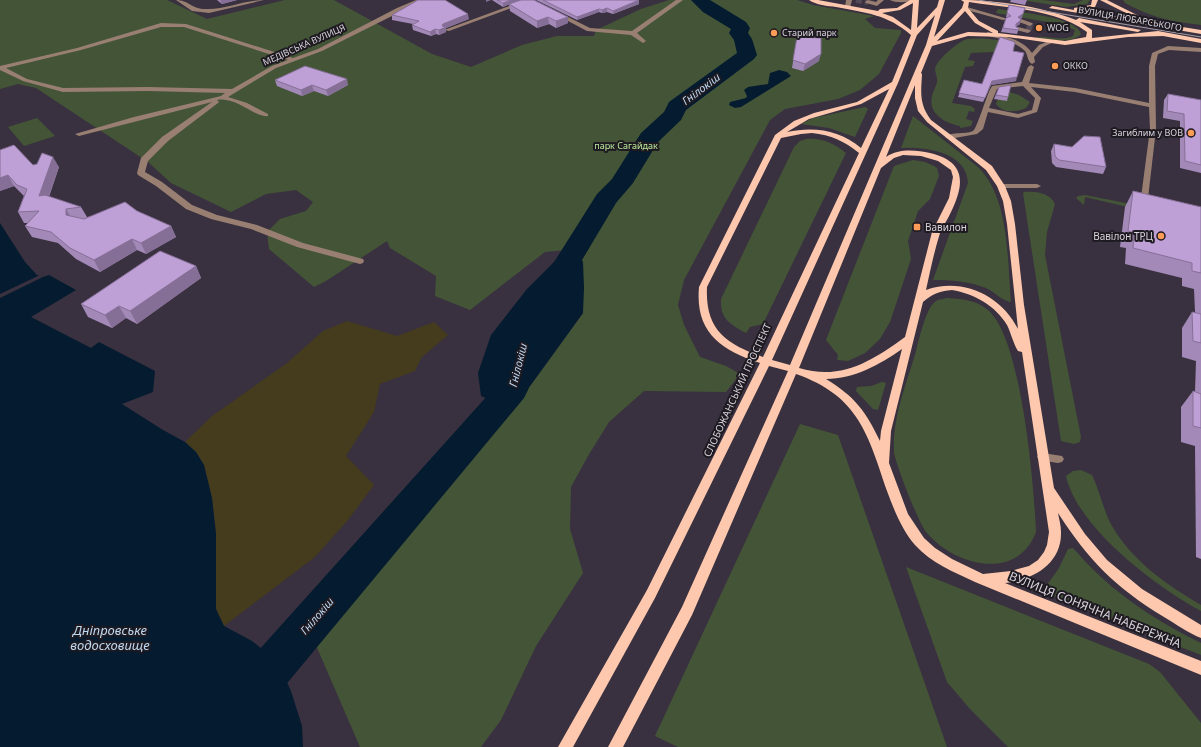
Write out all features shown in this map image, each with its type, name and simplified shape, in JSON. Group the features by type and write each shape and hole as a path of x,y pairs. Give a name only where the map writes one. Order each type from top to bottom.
{"main road":[{"path":"812,0 871,11 897,19 914,35"},
{"path":"871,11 899,9 908,6 914,0"},
{"name":"СЛОБОЖАНСЬКИЙ ПРОСПЕКТ","path":"914,0 914,35"},
{"name":"СЛОБОЖАНСЬКИЙ ПРОСПЕКТ","path":"615,747 687,611 776,411 929,45 938,8 942,0"},
{"path":"964,0 1055,16 1080,23 1090,31 1089,38 1078,43"},
{"path":"967,0 965,8 977,22 987,28 1008,36"},
{"path":"1002,0 1052,8 1086,8 1093,6 1095,0"},
{"path":"1103,0 1142,18 1177,28"},
{"name":"СЛОБОЖАНСЬКИЙ ПРОСПЕКТ","path":"565,747 651,594 747,402 895,83 914,35 938,8"},
{"name":"СЛОБОЖАНСЬКИЙ ПРОСПЕКТ","path":"929,45 965,8"},
{"name":"ВУЛИЦЯ ЛЮБАРСЬКОГО","path":"1052,8 1201,32"},
{"name":"ВУЛИЦЯ ЛЮБАРСЬКОГО","path":"1055,16 1201,41"},
{"path":"929,45 968,34 988,34 1051,42 1078,43 1128,34 1164,34"},
{"path":"920,66 918,98 921,111 929,121 988,168 1001,186 1007,201 1011,224 1019,305 1055,532 1055,540 1050,554 1040,566 1025,574 1004,579 979,578"},
{"path":"895,83 860,103 800,119 786,127 778,137 702,287 702,306 708,326 720,340 739,352 812,375 842,375 864,367 881,359 909,339"},
{"path":"778,137 789,133 820,131 850,141 862,152"},
{"path":"879,167 896,154 909,152 920,153 943,161 955,172 957,179 946,216 936,232 886,432 884,462"},
{"path":"918,302 925,294 949,288 961,289 982,296 996,306 1007,317 1028,365"},
{"name":"ВУЛИЦЯ СОНЯЧНА НАБЕРЕЖНА","path":"812,375 855,406 866,422 884,462 902,515 916,538 930,552 948,564 979,578 1201,668"},
{"name":"ВУЛИЦЯ СОНЯЧНА НАБЕРЕЖНА","path":"1047,487 1085,544 1103,564 1124,583 1166,612 1201,632"}],"street":[{"path":"179,0 194,10 209,12 261,0"},
{"name":"МЕДІВСЬКА ВУЛИЦЯ","path":"79,134 136,118 223,97 274,67 291,59 320,50 399,8 421,0"},
{"path":"448,30 530,0"},
{"path":"633,33 680,0"},
{"path":"848,7 849,0"},
{"path":"868,2 877,4 881,0"},
{"path":"893,0 910,0"},
{"path":"965,8 1005,19"},
{"path":"548,10 590,30 633,33 643,41"},
{"path":"998,17 1001,24"},
{"path":"1021,21 1029,28"},
{"path":"0,68 79,49 161,25 174,24 184,25 291,59"},
{"path":"1018,29 1029,28"},
{"path":"1025,39 1029,28"},
{"path":"988,34 1024,46 1032,62"},
{"path":"1025,84 1032,62 1041,46 1051,42"},
{"path":"1144,204 1153,129 1152,66 1155,53 1168,48 1201,50"},
{"path":"0,68 30,81 63,90 148,89 233,91"},
{"path":"985,109 1018,116 1035,111 1038,98 1025,84"},
{"path":"949,137 975,133 980,129 985,109 994,87 1025,84 1075,90 1153,106"},
{"path":"266,115 245,104 223,97 164,139 144,160 141,173 159,184 189,207 214,217 254,227 300,245 360,261"},
{"path":"1001,186 1037,186"},
{"path":"1043,457 1058,459"}],"green space":[{"name":"парк Сагайдак","path":"0,0 167,0 207,19 285,0 334,0 432,54 471,67 522,45 557,36 594,36 596,30 641,9 669,0 797,0 813,5 874,16 865,19 875,28 901,30 901,33 879,74 860,90 838,99 785,109 770,120 684,280 678,305 684,325 700,357 726,366 740,374 726,392 644,391 609,422 571,487 570,529 583,573 536,646 501,720 481,747 360,747 315,643 371,572 509,408 525,393 583,313 577,249 545,252 470,310 435,296 436,276 390,248 387,241 326,281 314,287 269,249 267,232 280,219 306,211 313,202 296,190 266,194 231,212 171,183 148,162 36,88 18,84 0,89"},
{"path":"1021,0 1043,0 1074,4 1083,0 1090,0 1087,4 1066,7"},
{"path":"1123,0 1201,0 1201,25 1171,20 1153,15 1125,3"},
{"path":"998,9 1031,13 1057,19 1069,23 1077,28 1081,34 1077,37 1065,40 1035,37 1068,38 1073,36 1075,30 1059,24 996,13"},
{"path":"967,39 999,40 1006,42 1015,48 1013,51 971,53 968,60 975,61 973,66 965,67 952,103 971,106 975,109 974,112 969,111 966,119 973,121 971,126 960,128 960,126 949,123 939,117 935,113 931,102 932,94 937,82 935,69 937,65 948,51"},
{"path":"1009,92 1019,95 1030,102 1026,108 1006,111 999,107 996,104 998,99 1007,101"},
{"path":"865,107 868,109 855,137 829,128 801,124 813,118"},
{"path":"913,116 978,167 988,180 996,196 1005,230 1011,302 986,288 967,282 933,280 968,183 966,173 960,164 953,158 932,150 921,148 901,148"},
{"path":"37,118 55,136 24,146 8,127"},
{"path":"806,139 818,139 828,142 837,146 846,153 763,324 750,327 746,333 731,324 724,316 721,306 721,299 794,147 800,141"},
{"path":"913,160 925,162 934,166 937,168 939,176 930,199 918,211 908,241 911,259 890,322 880,339 865,353 848,361 837,360 838,355 826,340 894,166"},
{"path":"1034,192 1046,195 1053,200 1055,204 1047,232 1045,255 1081,437 1080,442 1074,444 1061,441 1023,193"},
{"path":"1085,195 1151,208 1201,224 1085,197 1084,205 1076,198 1078,196"},
{"path":"948,298 974,302 988,310 1000,326 1010,350 1018,381 1029,449 1036,532 1027,548 1015,558 1001,563 985,564 953,554 927,533 923,528 908,493 895,458 895,426 923,324 932,304 937,300"},
{"path":"882,382 886,383 878,410 873,409 856,391 857,387 871,386"},
{"path":"800,424 838,435 947,747 678,747 655,736"},
{"path":"1081,470 1092,475 1109,520 1120,539 1151,571 1201,605 1201,611 1162,587 1141,571 1102,535 1085,515 1073,495 1066,476 1073,471"},
{"path":"1073,548 1097,574 1136,605 1162,622 1201,643 1201,655 1042,592 1059,568 1068,549"},
{"path":"906,567 1149,664 1160,672 1201,723 1201,747 1008,747 970,709 947,682"}],"sand":[{"path":"347,321 397,336 434,322 448,335 421,358 415,371 380,384 374,412 346,456 374,485 348,520 315,557 224,626 216,609 216,534 212,498 204,465 196,452 185,442 212,416 287,363 323,331"}],"water":[{"path":"779,70 787,72 791,76 741,107 735,108 729,105 730,102 746,98 747,96 744,90 748,87 768,84 770,73"},
{"name":"Дніпровське водосховище","path":"0,223 25,262 37,275 43,277 49,275 76,290 31,317 91,348 99,342 155,371 153,392 122,404 185,442 196,452 204,465 212,498 216,534 216,609 224,626 252,641 277,661 291,691 302,726 303,747 0,747"},
{"path":"577,249 583,262 583,313 525,393 509,408 481,396 478,373 491,335 527,289 561,255"}],"pier":[{"path":"40,275 43,277 0,298 0,294"}],"building":[{"path":"418,0 445,0 468,14 443,24 442,26 446,27 439,30 435,29 430,32 412,25 419,21 392,15"},
{"path":"497,0 511,0 503,3"},
{"path":"521,0 534,0 568,17 556,21 548,17 537,21 509,4"},
{"path":"543,0 639,0 613,11 607,8 602,10 599,9 577,17"},
{"path":"1009,5 1025,8 1023,14 1018,17 1021,20 1016,24 1016,27 1019,28 1018,30 1003,28 1006,18 1011,16 1007,13"},
{"path":"797,37 821,38 821,54 805,64 793,60"},
{"path":"1000,37 1015,42 1013,51 1024,53 1017,77 992,81 985,98 959,93 964,80 982,84"},
{"path":"305,66 347,79 326,90 312,85 301,90 275,80"},
{"path":"1011,85 1008,97 996,95 999,87"},
{"path":"1168,94 1201,100 1201,165 1185,161 1184,114 1167,111"},
{"path":"1084,136 1100,137 1106,167 1059,160 1055,156 1054,144 1072,147"},
{"path":"14,145 33,165 37,164 42,153 53,157 39,196 45,195 81,207 66,209 66,215 84,219 125,202 137,211 171,226 141,243 132,239 94,260 70,248 51,232 25,226 39,211 18,212 27,189 17,185 8,175 0,178 0,150"},
{"name":"Вавілон ТРЦ","path":"1133,191 1201,207 1201,273 1192,271 1192,263 1133,248 1134,233 1128,231"},
{"path":"160,251 196,266 130,311 119,306 105,315 81,304"},
{"path":"1192,312 1201,314 1201,343 1193,341"},
{"path":"1193,391 1201,394 1201,428 1193,426"}],"waterway":[{"name":"Гнілокіш","path":"553,286 606,199 621,183 649,138 673,115 677,107 747,55 743,39 738,33 741,28 740,26 709,8 700,0"},
{"name":"Гнілокіш","path":"204,747 512,390 519,366"}],"tunnel":[{"path":"856,0 868,2"},
{"path":"1029,30 1030,24"}],"tram line":[{"path":"978,0 1201,37"}],"place":[{"name":"WOG","path":"1039,28"},
{"name":"Старий парк","path":"774,33"},
{"name":"ОККО","path":"1055,66"},
{"name":"Загиблим у ВОВ","path":"1191,133"},
{"name":"Вавилон","path":"917,227"},
{"name":"Вавілон ТРЦ","path":"1161,236"}]}
